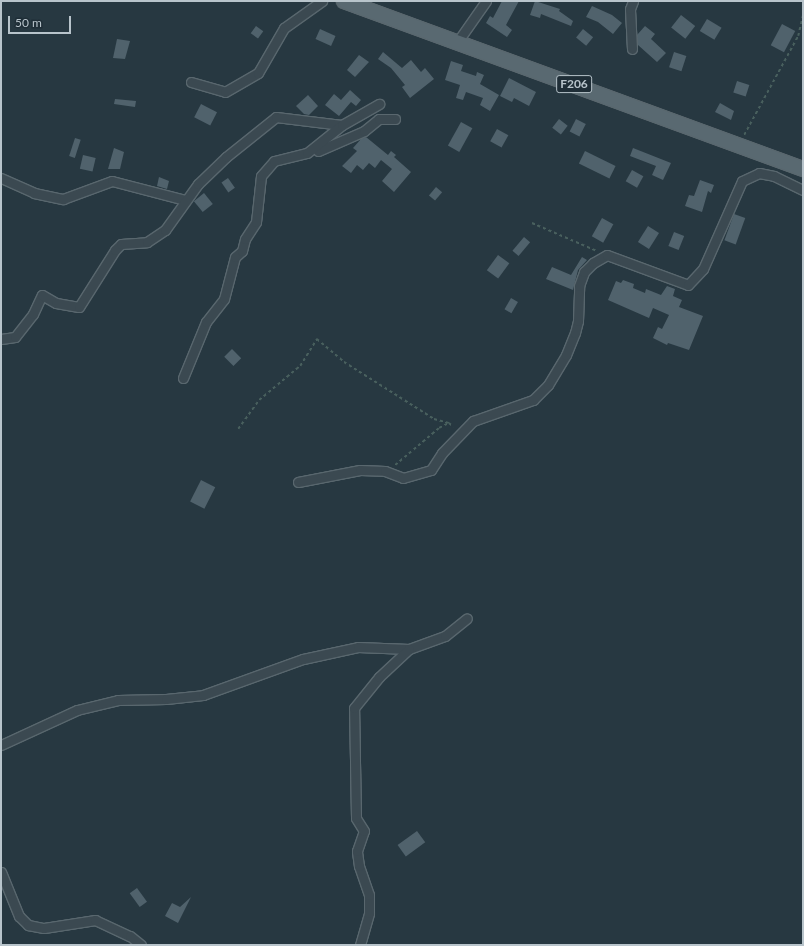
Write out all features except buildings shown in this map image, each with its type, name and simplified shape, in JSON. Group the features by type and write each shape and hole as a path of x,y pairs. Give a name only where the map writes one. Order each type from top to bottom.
{"main road":[{"name":"F206","path":"344,1 458,41 803,169"}],"street":[{"path":"191,82 225,92 258,73 284,28 322,1"},
{"path":"458,41 486,1"},
{"path":"632,49 630,9 633,1"},
{"path":"183,378 206,322 224,298 235,258 242,251 245,239 256,222 260,176 274,161 307,153 342,125 379,104"},
{"path":"1,339 15,337 33,314 42,295 56,302 79,307 90,294 115,250 121,244 147,242 158,236 172,223 185,200 226,157 276,117 342,125"},
{"path":"297,156 308,157 364,131 379,119 395,119"},
{"path":"298,482 360,470 385,472 403,478 431,470 442,453 466,430 473,421 487,414 532,400 548,385 566,355 575,333 578,321 579,286 584,272 593,263 607,255 688,285 703,269 742,181 759,173 774,176 803,190"},
{"path":"1,178 34,193 63,200 112,181 185,200"},
{"path":"1,745 77,710 118,700 166,699 203,695 303,659 358,647 409,649 445,636 467,618"},
{"path":"360,945 369,913 369,894 359,866 357,851 364,831 356,818 354,708 379,677 409,649"},
{"path":"1,872 19,916 28,925 44,928 95,920 130,936 141,945"}],"path":[{"path":"738,145 798,36 803,15"},
{"path":"532,223 607,255"},
{"path":"238,429 259,400 300,366 317,339 344,362 434,419 466,430"},
{"path":"385,472 449,423"}]}
